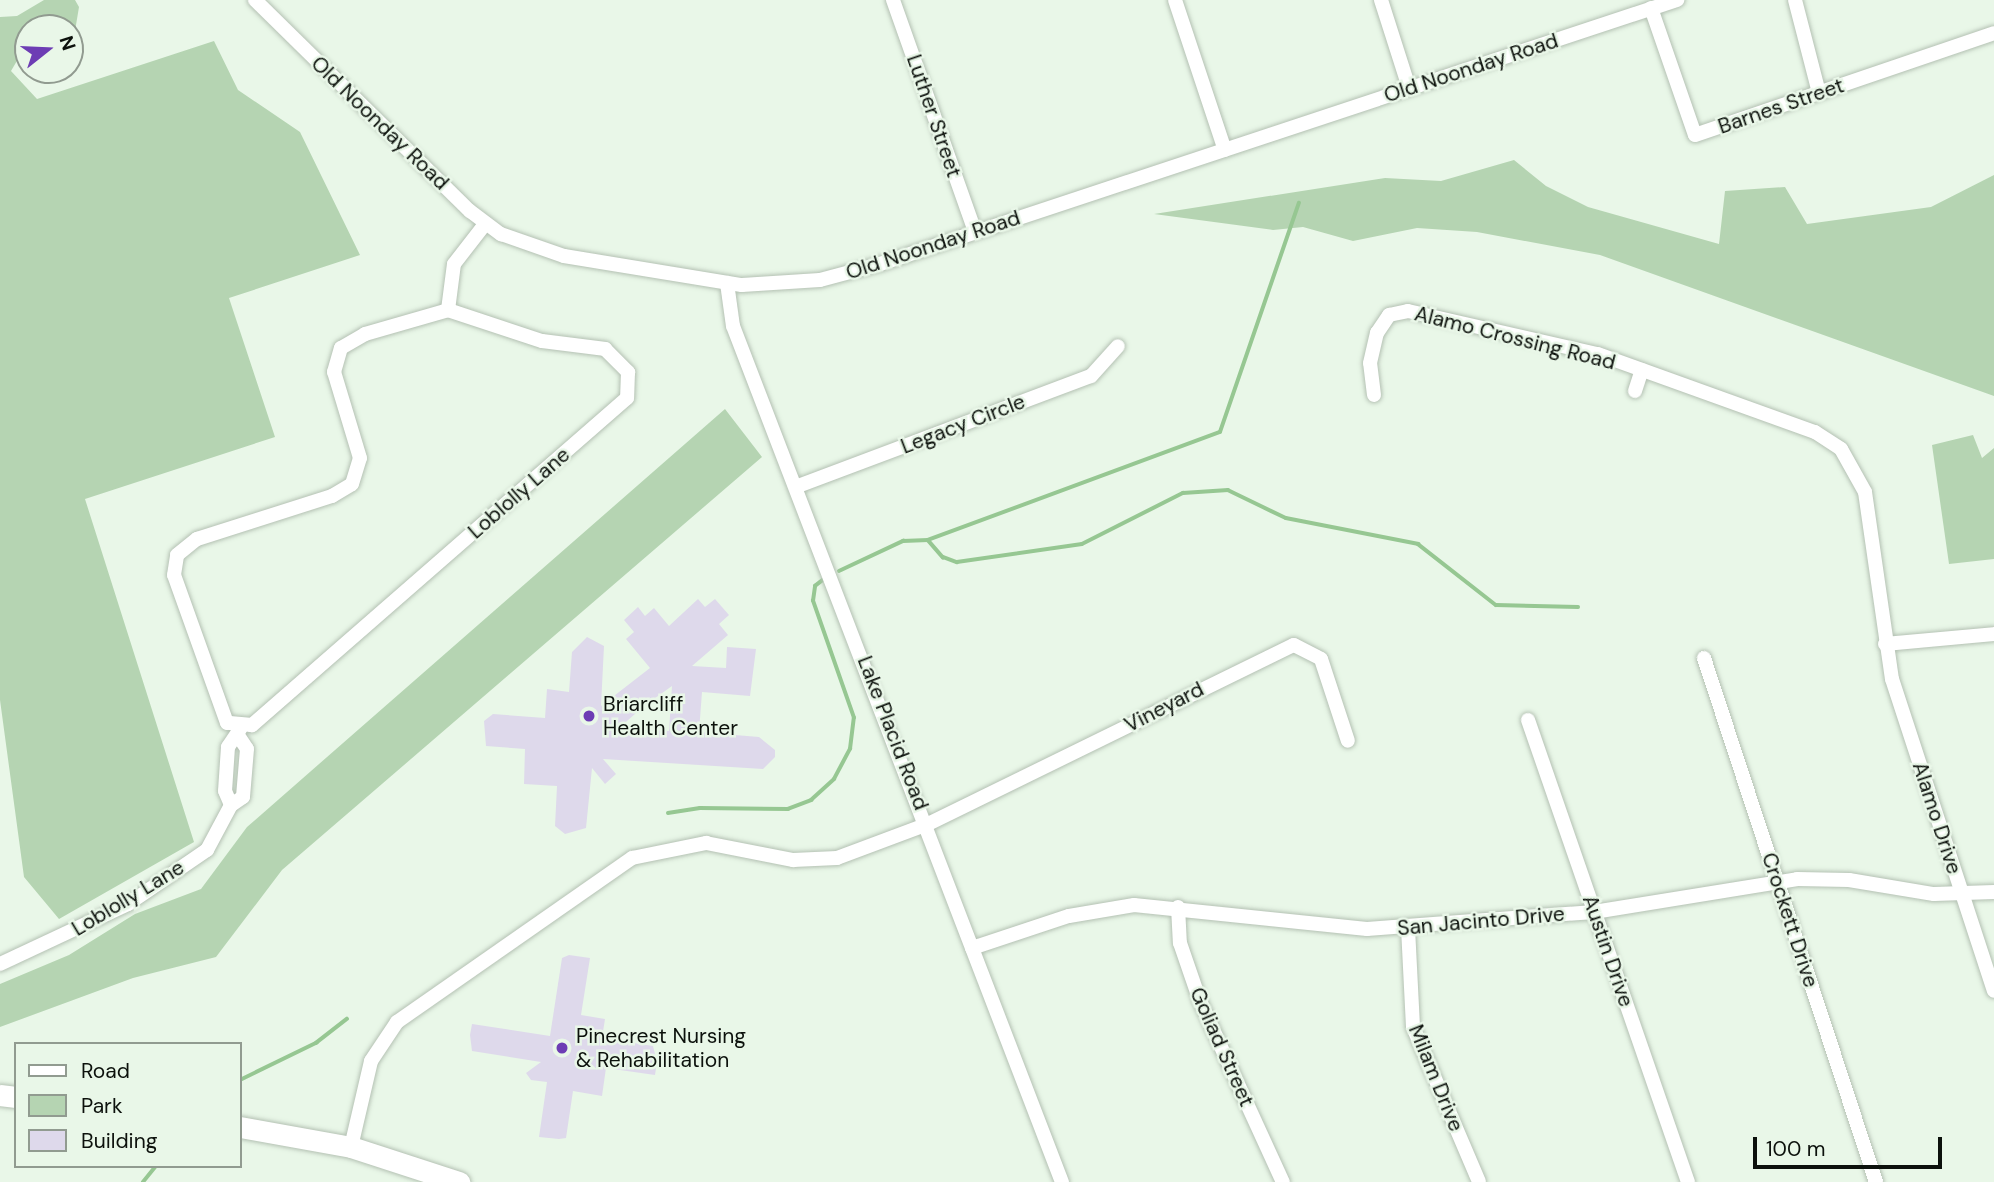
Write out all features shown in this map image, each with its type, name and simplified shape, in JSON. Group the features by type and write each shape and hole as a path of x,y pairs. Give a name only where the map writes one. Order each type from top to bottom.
{"main road":[{"path":"242,1127 351,1147 459,1182"}],"street":[{"name":"Old Noonday Road","path":"255,0 485,224 547,253 727,284 820,280 975,232 1677,0"},
{"name":"Luther Street","path":"893,0 975,232"},
{"path":"1175,0 1225,150"},
{"path":"1381,0 1409,88"},
{"path":"1795,0 1819,93"},
{"name":"Barnes Street","path":"1651,8 1695,135 1994,33"},
{"path":"240,733 227,723 220,712 174,575 177,555 197,539 332,496 352,484 360,457 336,380 337,355 357,337 448,310 454,264 485,224"},
{"name":"Lake Placid Road","path":"727,284 733,326 798,486 928,824 972,948 1062,1182"},
{"name":"Loblolly Lane","path":"0,964 117,910 207,850 231,805 225,791 228,747 240,733 627,398 628,372 605,349 542,341 448,310"},
{"name":"Alamo Crossing Road","path":"1374,395 1370,357 1380,326 1398,311 1576,348 1815,432 1847,455 1866,501 1885,644"},
{"name":"Legacy Circle","path":"798,486 1091,376 1118,346"},
{"name":"Alamo Crossing Road","path":"1635,391 1642,370"},
{"path":"1885,644 1994,634"},
{"name":"Alamo Drive","path":"1885,644 1994,991"},
{"name":"Vineyard","path":"928,824 1264,655 1294,645 1306,646 1321,660 1348,741"},
{"name":"Crockett Drive","path":"1704,658 1876,1182"},
{"name":"Austin Drive","path":"1528,720 1688,1182"},
{"path":"351,1147 371,1061 397,1022 619,865 658,849 698,843 793,860 825,860 928,824"},
{"name":"San Jacinto Drive","path":"972,948 1087,912 1134,905 1178,908 1268,921 1408,928 1594,912 1777,881 1838,879 1962,894 1994,892"},
{"name":"Goliad Street","path":"1178,908 1180,943 1200,1001 1283,1182"},
{"name":"Milam Drive","path":"1408,928 1413,1027 1479,1182"}],"green space":[{"path":"44,0 75,0 79,7 78,14 20,14"},
{"path":"14,16 14,66 11,71 14,74 14,84 23,84 37,99 214,41 238,90 300,132 360,255 229,298 275,437 85,499 194,842 59,919 24,877 0,700 0,17"},
{"path":"1514,160 1546,186 1588,207 1719,244 1725,191 1785,187 1807,224 1931,207 1994,175 1994,396 1600,255 1477,232 1417,228 1353,241 1303,227 1273,230 1154,214 1385,178 1441,181"},
{"path":"725,409 762,457 282,870 216,957 133,978 0,1027 0,984 69,955 135,914 201,889 247,827"},
{"path":"1973,435 1982,458 1994,448 1994,559 1949,564 1932,445"}],"building":[{"name":"Briarcliff Health Center","path":"698,599 705,607 715,599 729,615 719,624 728,635 692,666 726,668 727,647 756,649 750,696 702,692 699,732 759,737 775,750 775,757 763,769 603,759 616,774 605,784 592,768 586,828 565,834 555,826 557,786 524,784 525,749 486,746 484,721 493,714 545,718 547,689 569,692 572,652 587,637 604,646 601,706 650,668 626,639 634,632 624,620 638,607 645,616 654,608 669,626","holes":["672,686 669,731 619,728"]},
{"name":"Pinecrest Nursing & Rehabilitation","path":"569,955 590,958 581,1015 605,1019 602,1038 653,1046 657,1062 655,1075 606,1068 602,1096 573,1091 566,1138 539,1137 547,1082 531,1080 526,1073 541,1062 472,1051 470,1035 472,1024 550,1036 562,958"}],"waterway":[{"path":"839,571 903,541 928,540 1220,432 1299,203"},
{"path":"928,540 943,557 957,562 1082,544 1183,493 1228,490 1286,518 1418,544 1496,605 1578,607"},
{"path":"668,813 700,808 788,809 811,800 834,779 850,749 854,718 813,601 815,586 824,579"},
{"path":"242,1079 316,1043 347,1019"},
{"path":"143,1182 154,1168"}],"place":[{"name":"Briarcliff Health Center","path":"589,716"},
{"name":"Pinecrest Nursing & Rehabilitation","path":"562,1048"}]}
